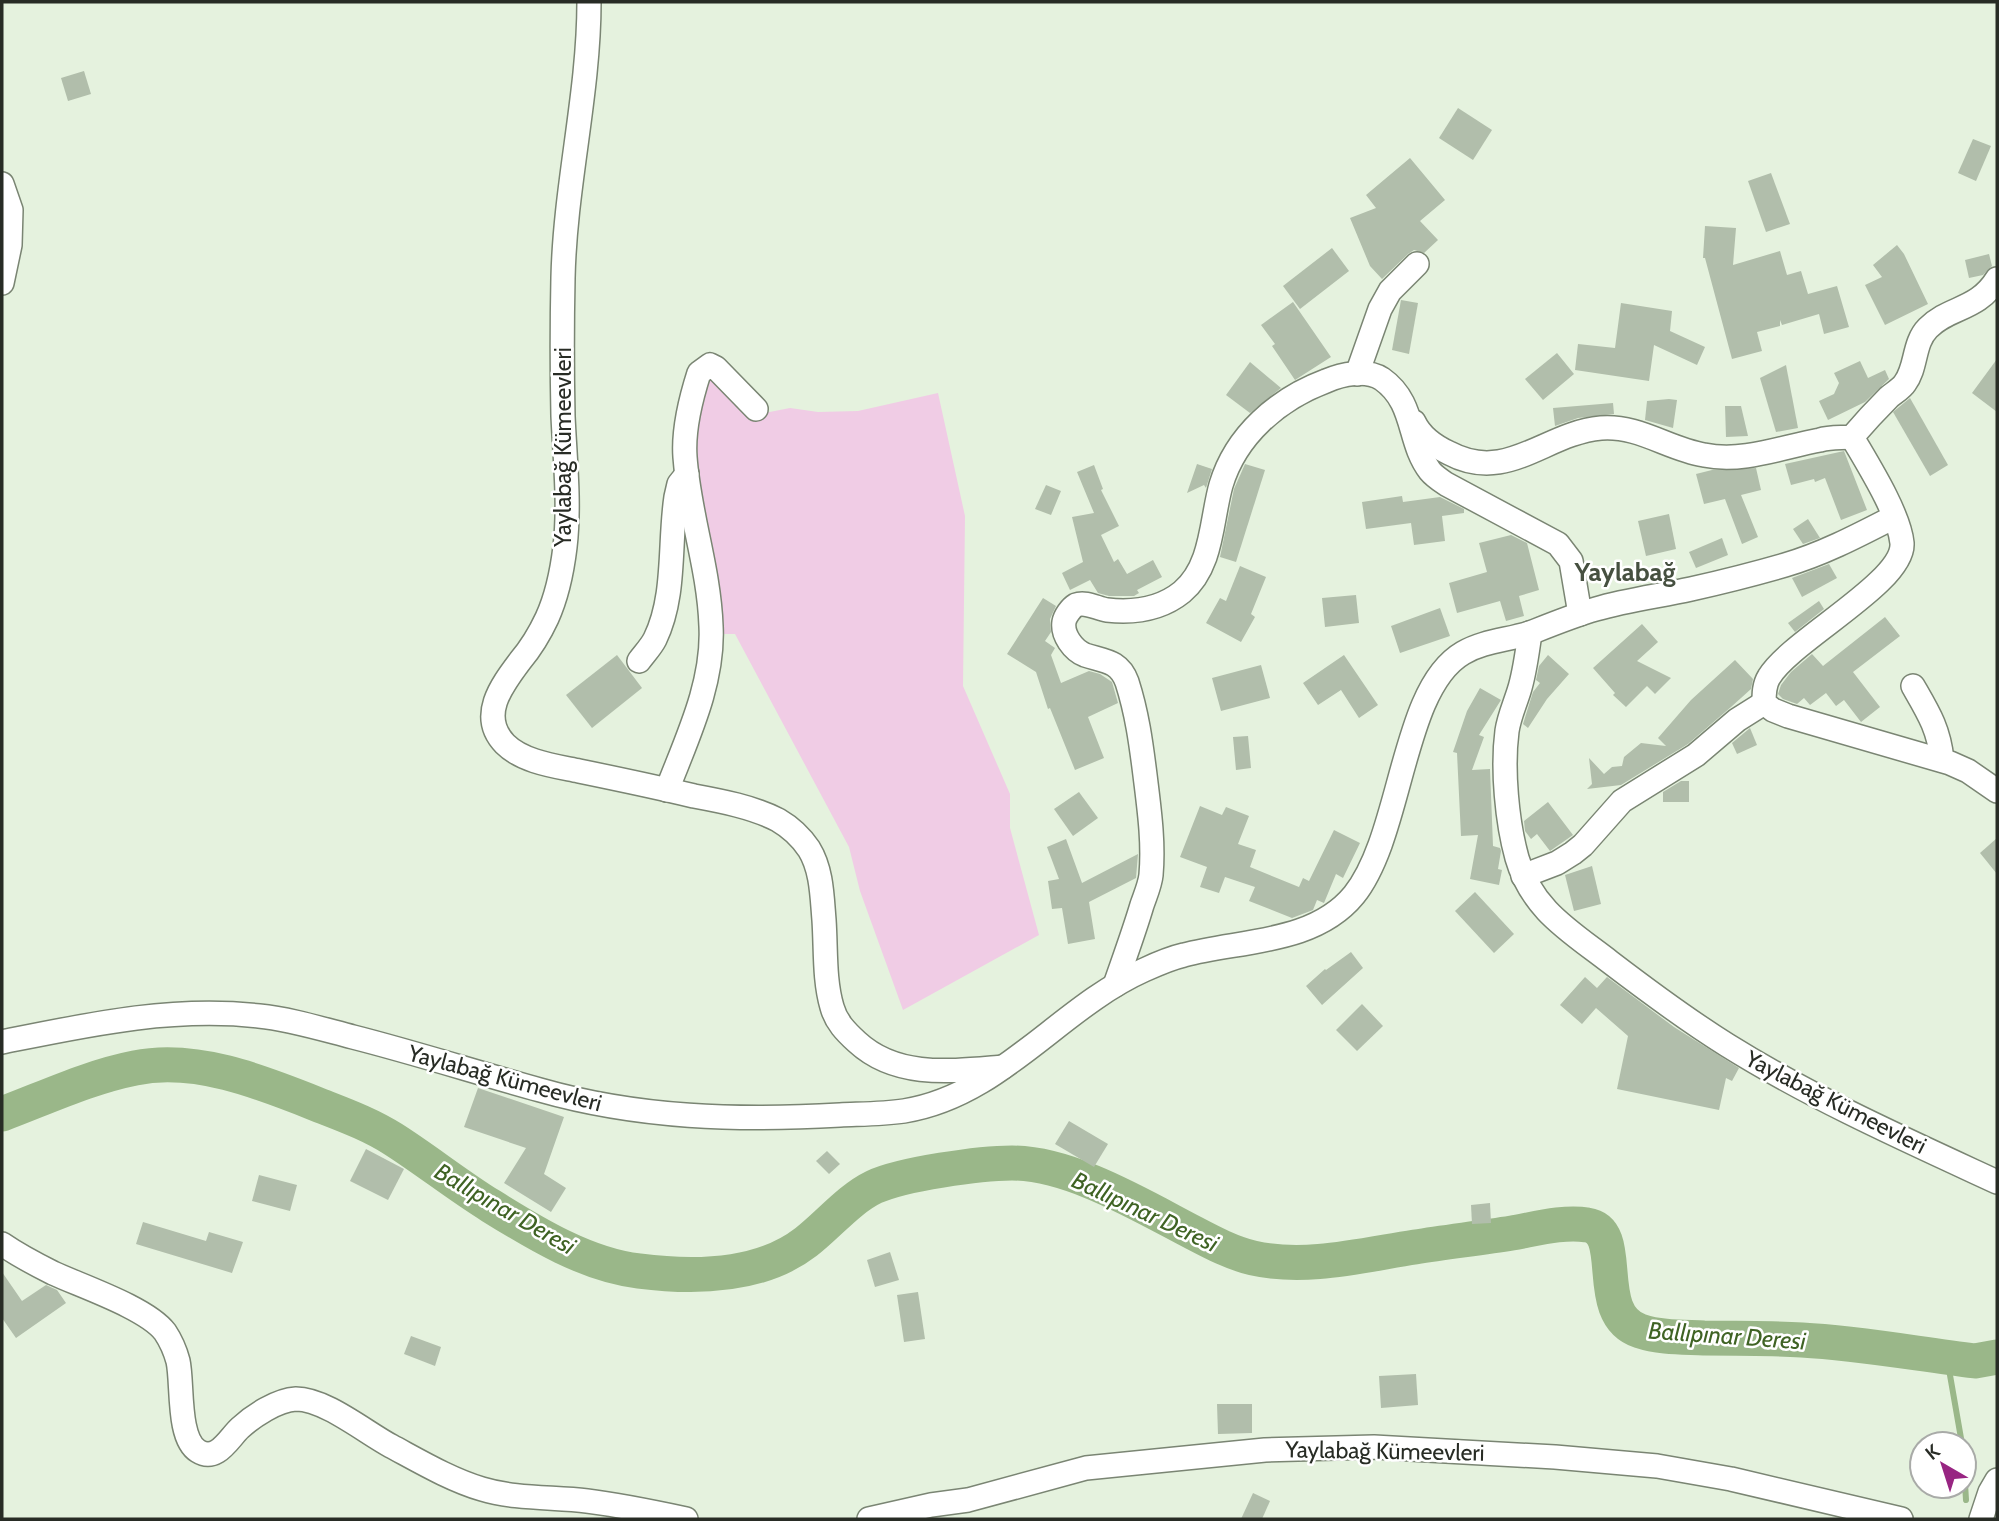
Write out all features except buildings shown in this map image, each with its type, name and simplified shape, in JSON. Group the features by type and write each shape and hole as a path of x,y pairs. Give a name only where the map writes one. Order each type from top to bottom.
{"street":[{"name":"Yaylabağ Kümeevleri","path":"589,2 589,31 565,223 562,342 567,493 565,547 559,586 547,618 534,642 495,696 492,714 496,733 507,747 524,757 720,801 775,818 793,830 810,850 818,869 827,981 832,1010 843,1029 864,1048 889,1063 915,1069 944,1071 1003,1067"},
{"path":"2,184 11,210 10,245 2,283"},
{"path":"1357,374 1380,309 1390,291 1417,264"},
{"path":"1115,985 1151,877 1151,821 1138,719 1125,677 1107,660 1083,654 1070,643 1065,634 1064,623 1067,614 1075,606 1083,604 1106,610 1154,608 1170,601 1185,589 1202,565 1221,485 1231,459 1243,438 1271,411 1309,387 1340,375 1357,374 1378,377 1393,388 1418,430 1434,446 1457,458 1478,463 1500,463 1520,458 1577,432 1601,428 1624,428 1704,456 1734,457 1781,450 1821,439 1852,437 1906,382 1920,338 1927,328 1973,304 1992,288 1997,279"},
{"path":"667,790 699,704 711,645 705,569 684,454 699,373 710,365 716,368 756,409"},
{"path":"1406,407 1420,455 1431,472 1446,484 1558,544 1571,561 1580,614"},
{"path":"1765,703 1767,679 1783,659 1877,583 1901,554 1902,541 1894,517 1852,437"},
{"path":"639,662 654,641 662,622 667,597 675,505 679,484 687,474"},
{"name":"Yaylabağ Kümeevleri","path":"2,1042 127,1019 177,1014 260,1016 392,1046 543,1091 612,1107 727,1118 795,1118 905,1111 949,1099 981,1083 1115,985 1142,971 1183,955 1282,936 1317,923 1340,908 1354,895 1367,874 1384,835 1420,713 1436,678 1463,653 1484,644 1530,633 1580,614 1620,603 1691,589 1788,564 1830,548 1894,517"},
{"name":"Yaylabağ Kümeevleri","path":"1530,633 1524,675 1507,729 1506,746 1513,839 1523,876 1532,895 1553,917 1697,1026 1730,1047 1827,1100 1997,1182"},
{"path":"1913,686 1934,722 1940,738 1942,760"},
{"path":"1765,703 1773,710 1788,716 1942,760 1968,771 1997,791"},
{"path":"1523,876 1549,867 1573,853 1622,801 1696,755 1737,720 1765,703"},
{"path":"2,1244 52,1273 119,1302 162,1329 173,1344 178,1363 185,1429 191,1445 200,1453 212,1454 225,1447 239,1429 256,1416 296,1399 317,1404 391,1446 481,1489 504,1494 589,1502 686,1519"},
{"name":"Yaylabağ Kümeevleri","path":"869,1519 968,1500 1086,1468 1265,1450 1374,1447 1555,1457 1657,1466 1731,1479 1901,1519"},
{"path":"1975,1518 1997,1480"}],"shaded area":[{"path":"711,380 749,416 790,408 818,412 858,411 938,393 965,516 963,686 1010,794 1010,828 1039,935 903,1010 860,891 849,847 735,634 723,634 690,454 703,393"}],"waterway":[{"name":"Ballıpınar Deresi","path":"2,1114 84,1082 135,1068 183,1065 231,1074 279,1089 376,1129 491,1206 562,1247 620,1268 660,1273 726,1272 769,1262 806,1242 847,1205 874,1187 922,1174 998,1163 1035,1165 1082,1178 1223,1247 1245,1256 1273,1261 1334,1260 1550,1226 1587,1225 1599,1231 1606,1242 1616,1308 1625,1322 1640,1331 1672,1337 1824,1341 1975,1361 1997,1357"},
{"path":"1947,1358 1960,1430"}],"district":[{"name":"Yaylabağ","path":"1625,572"}]}
